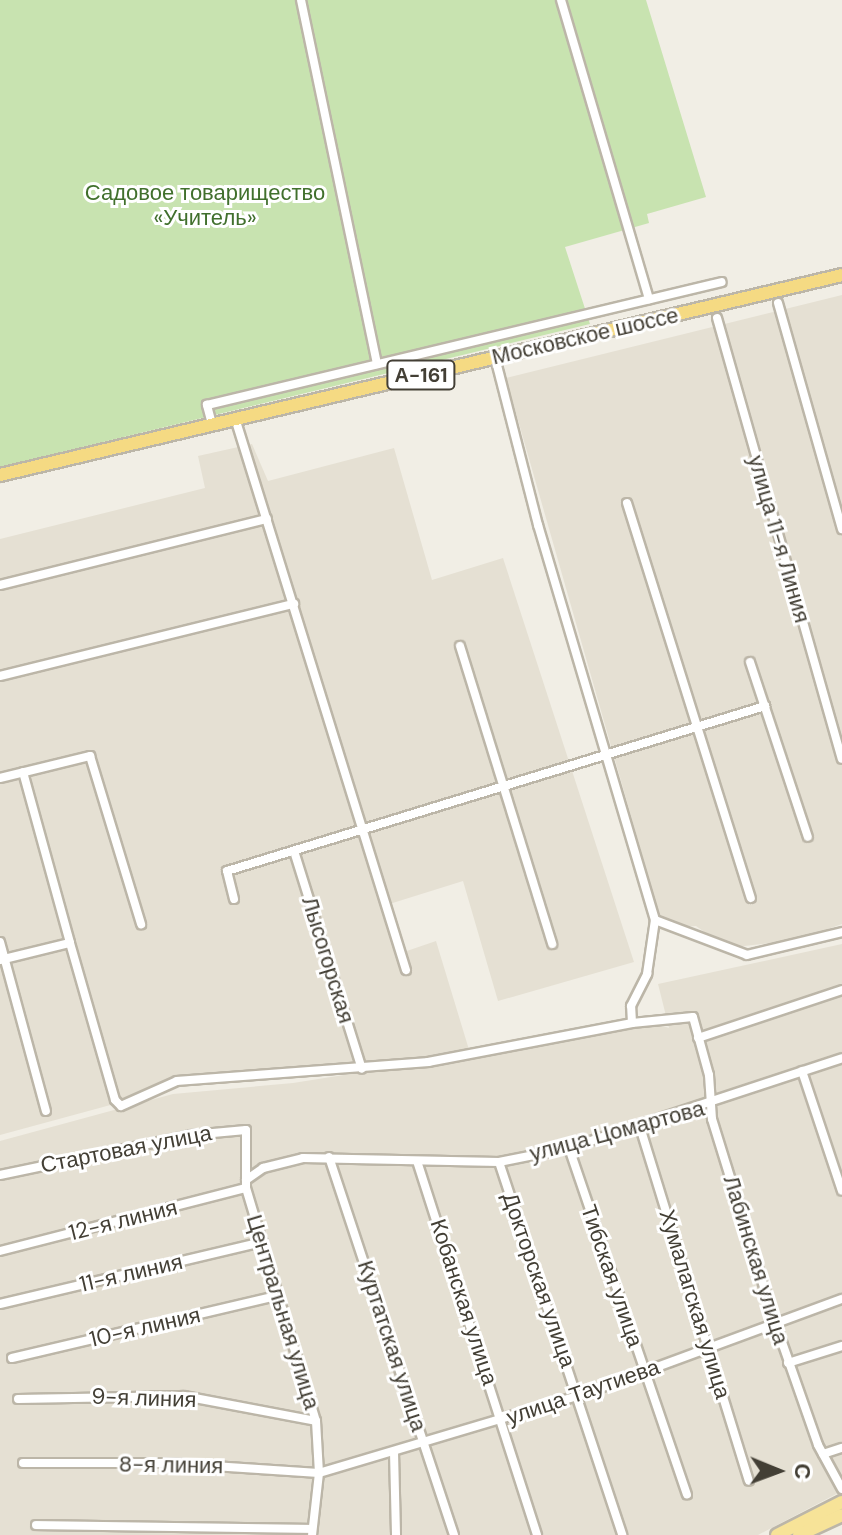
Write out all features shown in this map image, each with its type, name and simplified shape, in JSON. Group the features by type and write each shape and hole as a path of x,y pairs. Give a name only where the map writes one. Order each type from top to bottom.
{"highway":[{"name":"Московское шоссе","path":"0,475 842,275"}],"main road":[{"path":"777,1535 842,1502"},
{"path":"799,1535 842,1515"}],"street":[{"path":"301,0 377,364"},
{"path":"561,0 649,299"},
{"path":"212,424 207,405 722,282"},
{"path":"778,303 842,529"},
{"name":"улица 11-я Линия","path":"717,318 842,759"},
{"path":"23,772 115,1100 121,1106 177,1081 362,1069 507,1050 632,1023 631,1006 647,974 655,920 534,509 495,358"},
{"path":"235,418 366,831 406,970"},
{"path":"627,503 700,727 751,898"},
{"path":"0,585 267,519"},
{"path":"0,676 294,604"},
{"path":"460,646 552,944"},
{"path":"750,662 808,837"},
{"path":"234,899 227,871 366,831 765,706"},
{"path":"0,778 90,756 141,924"},
{"name":"Лысогорская","path":"294,851 362,1069"},
{"path":"655,920 719,949 747,955 842,932"},
{"path":"0,942 2,960 46,1111"},
{"path":"2,960 70,943"},
{"path":"698,1038 842,990"},
{"name":"Лабинская улица","path":"632,1023 687,1015 695,1023 711,1085 709,1106 775,1322 823,1454 842,1489"},
{"name":"улица Цомартова","path":"246,1184 286,1161 329,1157 499,1162 569,1148 709,1106 842,1058"},
{"path":"802,1071 842,1191"},
{"name":"Хумалагская улица","path":"640,1127 749,1481"},
{"name":"Стартовая улица","path":"0,1175 227,1130 246,1130 248,1138"},
{"name":"Центральная улица","path":"248,1138 246,1184 316,1421 319,1473 312,1532"},
{"name":"Тибская улица","path":"569,1148 687,1494"},
{"name":"Куртатская улица","path":"329,1157 454,1535"},
{"name":"Кобанская улица","path":"417,1161 503,1419 537,1535"},
{"name":"Докторская улица","path":"499,1162 622,1535"},
{"name":"12-я линия","path":"0,1251 246,1184"},
{"name":"11-я линия","path":"0,1304 263,1242"},
{"name":"10-я линия","path":"12,1358 277,1296"},
{"name":"улица Таутиева","path":"319,1473 578,1396 711,1350 775,1322 842,1299"},
{"path":"788,1363 842,1346"},
{"name":"9-я линия","path":"18,1399 184,1396 316,1421"},
{"path":"823,1454 842,1448"},
{"path":"394,1452 396,1535"},
{"name":"8-я линия","path":"23,1463 168,1463 319,1473"},
{"path":"36,1525 312,1532"}],"shaded area":[{"path":"842,295 842,924 797,940 727,948 696,926 663,928 506,378"},
{"path":"252,444 268,481 394,448 432,580 503,558 634,962 498,1001 463,881 383,906 398,954 436,941 470,1053 179,1080 151,1094 0,1135 0,539 205,488 198,456"},
{"path":"842,944 842,1491 758,1535 0,1535 0,1141 173,1094 293,1083 660,1025 669,1028 658,984"}],"green space":[{"name":"Садовое товарищество «Учитель»","path":"0,0 646,0 706,197 647,214 649,223 565,247 590,324 0,467"}]}
